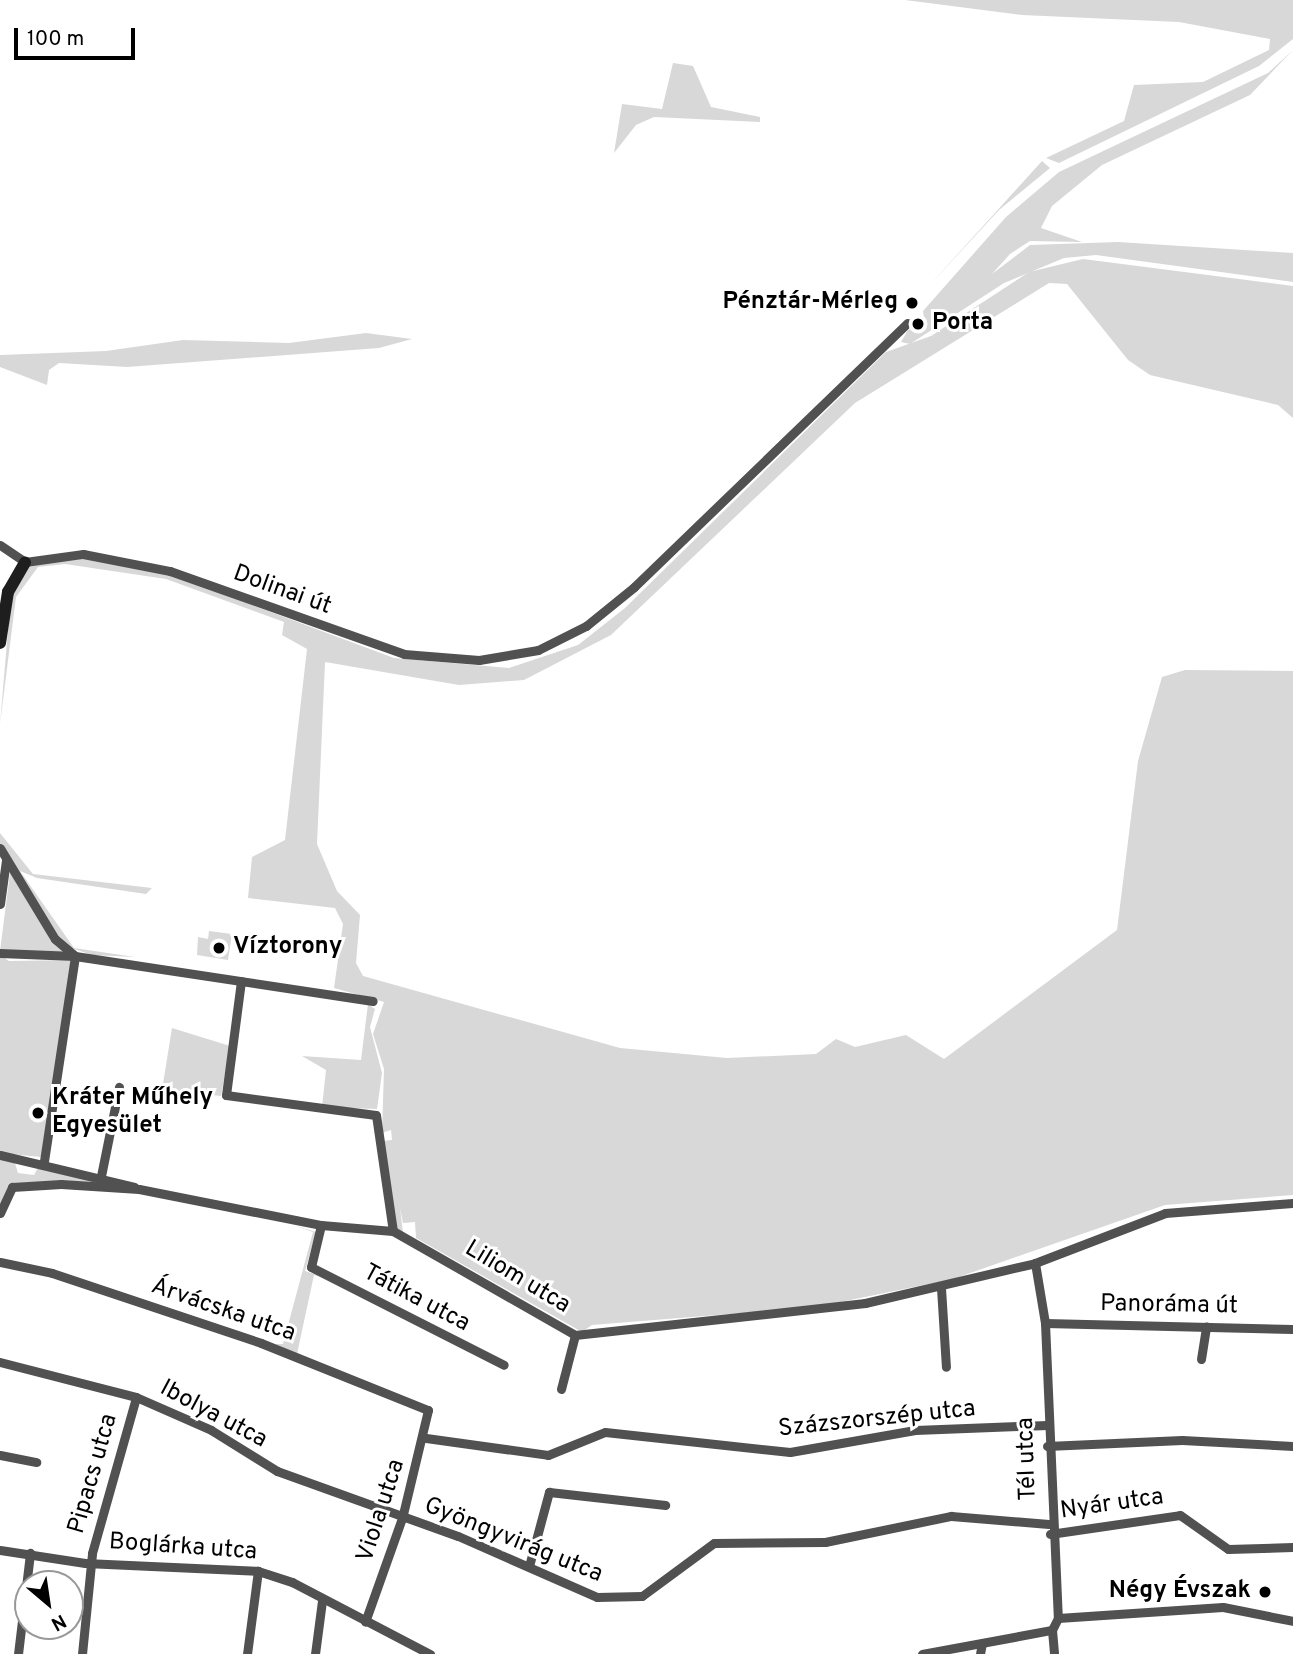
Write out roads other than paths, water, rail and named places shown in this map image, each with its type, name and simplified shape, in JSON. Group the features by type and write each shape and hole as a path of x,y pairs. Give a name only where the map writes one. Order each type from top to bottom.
{"street":[{"name":"Dolinai út","path":"25,562 83,554 170,571 434,660 528,653 572,635 634,587 907,323"},
{"path":"0,545 25,562 8,592 0,643"},
{"path":"0,848 55,939 75,957"},
{"path":"0,904 6,860"},
{"path":"0,953 75,957 373,1002"},
{"path":"44,1161 75,957"},
{"path":"241,981 226,1095 376,1115 393,1231"},
{"path":"101,1176 119,1087"},
{"path":"0,1155 44,1161 139,1189"},
{"name":"Liliom utca","path":"0,1213 15,1186 139,1189 321,1225 393,1231 575,1335 759,1319 941,1288 1035,1263 1165,1213 1293,1203"},
{"name":"Tátika utca","path":"321,1225 311,1267 504,1365"},
{"name":"Árvácska utca","path":"0,1262 52,1273 261,1343 428,1410"},
{"name":"Tél utca","path":"1035,1263 1045,1323 1050,1529 1058,1618"},
{"path":"941,1288 946,1367"},
{"name":"Panoráma út","path":"1045,1323 1293,1329"},
{"path":"1201,1359 1206,1326"},
{"path":"561,1389 575,1335"},
{"name":"Ibolya utca","path":"0,1362 136,1397 211,1430 278,1471 402,1518"},
{"name":"Pipacs utca","path":"82,1654 93,1561 110,1474 136,1397"},
{"name":"Viola utca","path":"365,1622 402,1518 426,1438 428,1410"},
{"name":"Százszorszép utca","path":"426,1438 548,1455 605,1432 782,1452 932,1429 1046,1425"},
{"path":"1047,1446 1182,1440 1293,1446"},
{"path":"0,1455 36,1462"},
{"path":"529,1566 549,1492 665,1506"},
{"name":"Nyár utca","path":"1050,1529 1180,1515 1228,1549 1293,1547"},
{"name":"Gyöngyvirág utca","path":"402,1518 529,1566 597,1597 628,1600 714,1543 825,1542 951,1516 1050,1529"},
{"name":"Boglárka utca","path":"0,1550 93,1561 258,1572 430,1654"},
{"path":"18,1654 30,1553"},
{"path":"247,1654 258,1572"},
{"path":"315,1654 322,1601"},
{"path":"1054,1654 1052,1630 1058,1618 1223,1607 1293,1620"},
{"path":"922,1654 1052,1630"},
{"path":"980,1654 982,1643"}],"place":[{"name":"Pénztár-Mérleg","path":"912,303"},
{"name":"Porta","path":"918,324"},
{"name":"Víztorony","path":"219,948"},
{"name":"Kráter Műhely Egyesület","path":"38,1113"},
{"name":"Négy Évszak","path":"1265,1592"}]}
